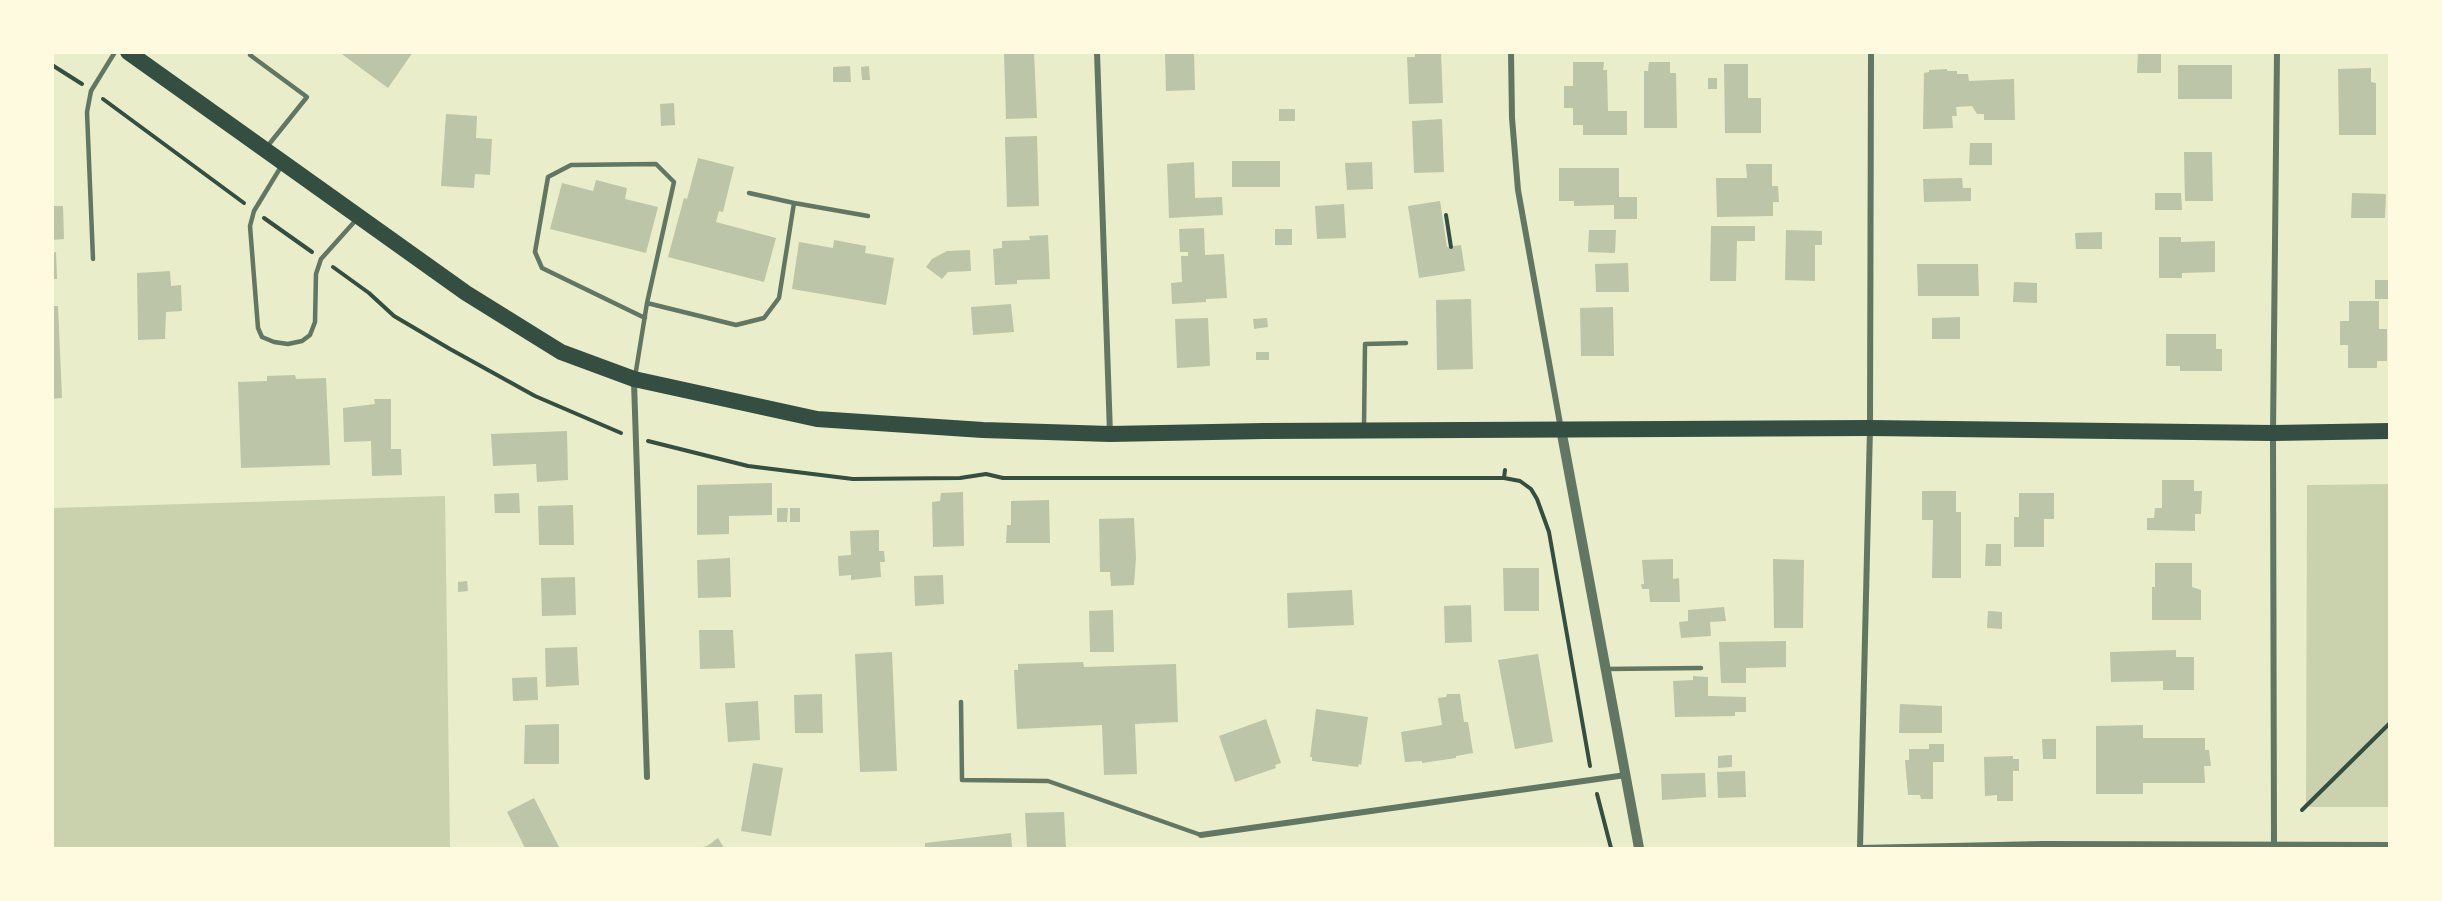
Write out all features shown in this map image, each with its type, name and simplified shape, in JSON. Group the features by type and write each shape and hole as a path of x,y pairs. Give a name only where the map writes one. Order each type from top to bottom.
{"highway":[{"path":"128,52 466,293 561,352 634,379 817,419 983,430 1110,434 1870,428 2273,433 2390,431"}],"street":[{"path":"1097,52 1110,434"},
{"path":"1511,52 1512,118 1518,190 1639,849"},
{"path":"1871,52 1870,428 1860,849 2390,845"},
{"path":"2274,847 2273,433 2277,52"},
{"path":"634,379 647,777"},
{"path":"1201,835 1626,776"}],"lane":[{"path":"93,259 87,112 91,91 115,52"},
{"path":"252,52 250,55 307,97 264,150"},
{"path":"283,163 254,211 250,226 258,328 262,337 288,344 302,341 310,334 315,322 316,273 321,259 359,217"},
{"path":"634,379 645,318 647,303 674,182 656,164 571,165 548,177 535,252 542,268 645,318"},
{"path":"749,193 868,216"},
{"path":"647,303 736,325 764,318 779,298 794,203"},
{"path":"1364,431 1365,344 1406,343"},
{"path":"1606,669 1701,668"},
{"path":"961,702 962,780 1048,781 1201,835"}],"path":[{"path":"1446,215 1451,247"},
{"path":"669,448 748,466 853,479 960,478 986,474 1003,478 1504,478 1520,481 1539,497 1549,532 1589,762"},
{"path":"1504,478 1505,470"},
{"path":"2302,810 2390,723"},
{"path":"1600,807 1604,813 1611,849"}],"green space":[{"path":"2389,484 2389,807 2310,807 2306,803 2307,485"},
{"path":"445,496 450,848 53,848 53,508"}],"building":[{"path":"339,52 413,52 388,88"},
{"path":"1004,52 1034,52 1037,118 1006,119"},
{"path":"1165,52 1194,52 1195,90 1166,91"},
{"path":"1415,52 1441,52 1443,103 1409,104 1407,57 1415,57"},
{"path":"2138,52 2161,52 2161,73 2137,73"},
{"path":"1573,62 1604,62 1603,70 1607,70 1608,111 1627,111 1627,135 1583,135 1583,125 1573,125 1573,108 1564,108 1564,86 1573,86"},
{"path":"1649,62 1670,62 1670,73 1676,73 1677,128 1644,128 1644,71 1648,71"},
{"path":"1724,64 1748,64 1748,98 1761,98 1761,133 1725,133"},
{"path":"2178,65 2232,65 2232,99 2178,99"},
{"path":"850,66 851,82 833,82 833,67"},
{"path":"869,66 870,80 862,80 861,67"},
{"path":"2371,68 2371,82 2376,83 2376,135 2339,135 2338,69"},
{"path":"1947,69 1947,71 1957,71 1957,74 1968,74 1969,81 2014,79 2015,120 1984,120 1984,114 1977,114 1972,106 1956,107 1957,116 1952,116 1953,128 1923,129 1924,73 1929,70"},
{"path":"1708,78 1717,78 1717,89 1708,89"},
{"path":"674,103 675,125 661,126 660,104"},
{"path":"1279,109 1295,109 1295,121 1279,121"},
{"path":"446,114 477,116 476,138 492,139 490,175 475,174 474,188 441,186"},
{"path":"1442,119 1444,172 1414,173 1412,121"},
{"path":"1037,136 1039,206 1007,207 1005,137"},
{"path":"1970,143 1992,143 1992,165 1969,165"},
{"path":"2184,152 2212,152 2213,201 2185,201"},
{"path":"698,158 734,167 723,212 719,211 716,222 776,238 764,282 668,257"},
{"path":"1232,161 1280,161 1280,187 1232,187"},
{"path":"1194,162 1195,198 1222,197 1223,215 1169,218 1167,164"},
{"path":"1372,162 1373,189 1347,190 1345,163"},
{"path":"1746,164 1772,164 1772,186 1778,186 1779,202 1773,202 1773,216 1717,217 1716,178 1747,178"},
{"path":"1559,168 1619,168 1619,197 1637,197 1637,219 1614,219 1614,205 1574,206 1574,201 1559,201"},
{"path":"1962,178 1963,188 1971,188 1971,201 1924,202 1923,179"},
{"path":"596,180 627,188 625,199 658,207 646,253 550,229 562,183 593,191"},
{"path":"2155,193 2181,193 2182,210 2155,210"},
{"path":"2352,193 2386,194 2385,218 2351,218"},
{"path":"1440,201 1447,247 1461,245 1465,271 1419,278 1408,206"},
{"path":"1344,204 1346,238 1317,239 1315,206"},
{"path":"52,206 63,206 64,239 52,240"},
{"path":"1711,226 1755,226 1755,241 1737,241 1736,281 1710,281"},
{"path":"1204,228 1205,255 1224,254 1227,298 1172,304 1171,283 1182,282 1181,256 1188,256 1188,252 1180,252 1179,229"},
{"path":"1275,229 1292,229 1292,245 1275,245"},
{"path":"1589,230 1616,230 1615,253 1588,252"},
{"path":"1786,230 1822,231 1822,245 1815,245 1815,281 1785,280"},
{"path":"2102,232 2102,249 2076,249 2075,233"},
{"path":"1048,235 1050,279 1017,280 1017,284 995,285 993,249 1002,248 1002,241 1030,240 1029,236"},
{"path":"2159,237 2181,237 2181,242 2215,241 2215,272 2182,273 2182,278 2159,278"},
{"path":"834,240 866,246 865,253 894,258 886,305 792,289 799,242 833,248"},
{"path":"970,250 971,271 948,272 942,279 926,267 932,259 947,251"},
{"path":"56,252 57,279 52,279 52,253"},
{"path":"1628,263 1629,292 1596,292 1595,264"},
{"path":"1917,264 1978,264 1979,296 1918,296"},
{"path":"170,271 171,286 181,285 182,311 166,312 165,339 138,340 137,273"},
{"path":"2375,280 2390,280 2390,299 2375,299"},
{"path":"2014,282 2037,283 2037,303 2013,302"},
{"path":"1471,299 1473,369 1437,370 1436,300"},
{"path":"2349,301 2379,301 2379,329 2387,329 2387,361 2377,361 2377,368 2348,368 2348,345 2340,345 2340,321 2349,321"},
{"path":"1011,304 1014,332 973,335 971,307"},
{"path":"52,306 58,306 62,398 52,399"},
{"path":"1613,307 1614,356 1581,356 1580,308"},
{"path":"1960,317 1960,339 1932,339 1932,318"},
{"path":"1208,318 1210,366 1177,368 1175,319"},
{"path":"1267,318 1268,327 1254,329 1253,319"},
{"path":"2166,334 2216,334 2216,349 2222,349 2222,371 2180,371 2180,366 2166,366"},
{"path":"1256,352 1269,352 1269,360 1256,360"},
{"path":"295,375 296,379 326,378 330,465 241,468 238,382 267,381 267,376"},
{"path":"374,399 391,399 391,449 401,449 402,475 372,476 371,441 344,442 343,408 375,404"},
{"path":"567,431 568,480 537,482 536,464 493,466 491,434"},
{"path":"2162,480 2194,480 2194,491 2202,491 2201,514 2195,514 2195,531 2147,530 2147,518 2154,518 2155,508 2162,508"},
{"path":"772,483 772,515 729,516 729,534 697,535 697,485"},
{"path":"1922,491 1956,491 1956,512 1961,512 1961,578 1932,578 1933,520 1922,520"},
{"path":"963,492 964,546 933,547 932,502 940,501 941,493"},
{"path":"519,493 520,513 495,513 494,494"},
{"path":"2019,493 2054,493 2054,519 2044,519 2044,547 2014,547 2014,517 2019,517"},
{"path":"1049,500 1050,543 1006,543 1007,525 1011,525 1011,501"},
{"path":"573,505 574,545 539,545 538,506"},
{"path":"777,508 788,508 787,522 777,522"},
{"path":"790,508 800,508 800,522 790,522"},
{"path":"1134,518 1136,558 1134,585 1111,586 1110,572 1100,572 1099,519"},
{"path":"879,530 879,551 884,551 885,562 880,562 881,577 851,580 851,575 839,576 838,556 851,555 850,531"},
{"path":"1986,544 2001,544 2001,566 1985,566"},
{"path":"730,558 731,597 698,598 697,560"},
{"path":"1673,559 1673,579 1679,578 1680,602 1650,602 1649,589 1642,589 1641,584 1644,584 1642,560"},
{"path":"1773,559 1804,560 1803,628 1774,628"},
{"path":"2155,563 2192,563 2192,587 2201,590 2201,620 2152,620"},
{"path":"1503,568 1539,568 1539,611 1504,611"},
{"path":"943,575 944,604 915,606 914,576"},
{"path":"575,577 576,615 542,616 541,578"},
{"path":"467,581 468,591 458,592 458,582"},
{"path":"1352,590 1354,625 1288,628 1287,593"},
{"path":"1471,605 1472,642 1445,643 1444,606"},
{"path":"1724,607 1726,621 1710,622 1711,636 1681,638 1679,622 1688,621 1688,610"},
{"path":"1113,610 1114,652 1090,652 1089,611"},
{"path":"1988,611 2002,612 2002,629 1987,628"},
{"path":"699,630 733,630 735,668 700,669"},
{"path":"1786,641 1786,667 1746,668 1746,683 1721,683 1719,642"},
{"path":"577,647 579,685 546,687 545,648"},
{"path":"2176,650 2176,657 2194,657 2194,690 2163,690 2163,681 2111,682 2110,652"},
{"path":"892,652 897,771 860,772 855,654"},
{"path":"1538,654 1553,742 1515,749 1498,660"},
{"path":"1083,662 1084,667 1176,664 1178,722 1135,724 1137,774 1104,775 1102,725 1017,729 1014,670 1018,670 1018,664"},
{"path":"1693,676 1708,677 1708,696 1746,697 1746,712 1735,712 1735,716 1675,717 1673,681 1693,680"},
{"path":"537,677 538,700 513,701 512,678"},
{"path":"822,694 823,733 795,733 794,695"},
{"path":"1447,694 1460,694 1464,722 1468,722 1473,753 1422,763 1422,761 1405,762 1401,732 1442,725 1438,698 1446,697"},
{"path":"758,701 760,740 728,742 725,703"},
{"path":"1900,704 1942,706 1942,733 1899,733"},
{"path":"1316,709 1368,717 1361,765 1359,764 1358,767 1312,761 1310,757"},
{"path":"1266,719 1281,763 1275,765 1276,768 1235,782 1219,736"},
{"path":"559,724 559,764 524,764 525,725"},
{"path":"2143,725 2143,738 2205,738 2205,750 2209,750 2211,766 2204,766 2205,783 2143,783 2143,794 2096,794 2096,726"},
{"path":"2042,739 2056,739 2056,759 2043,759"},
{"path":"1929,744 1944,744 1944,762 1933,762 1933,799 1921,799 1920,795 1908,795 1905,760 1909,760 1909,749 1929,749"},
{"path":"1732,755 1732,767 1718,768 1718,756"},
{"path":"2013,756 2013,759 2019,759 2019,771 2013,771 2013,801 1997,801 1997,795 1985,796 1984,757"},
{"path":"753,763 783,768 771,836 741,831"},
{"path":"1745,771 1746,797 1718,798 1717,772"},
{"path":"1705,773 1706,797 1662,800 1661,774"},
{"path":"534,798 559,847 557,848 525,848 507,812"},
{"path":"1064,812 1066,848 1027,848 1025,813"},
{"path":"1011,833 1012,848 925,848 925,843"},
{"path":"718,838 724,848 700,848 707,846"}]}
